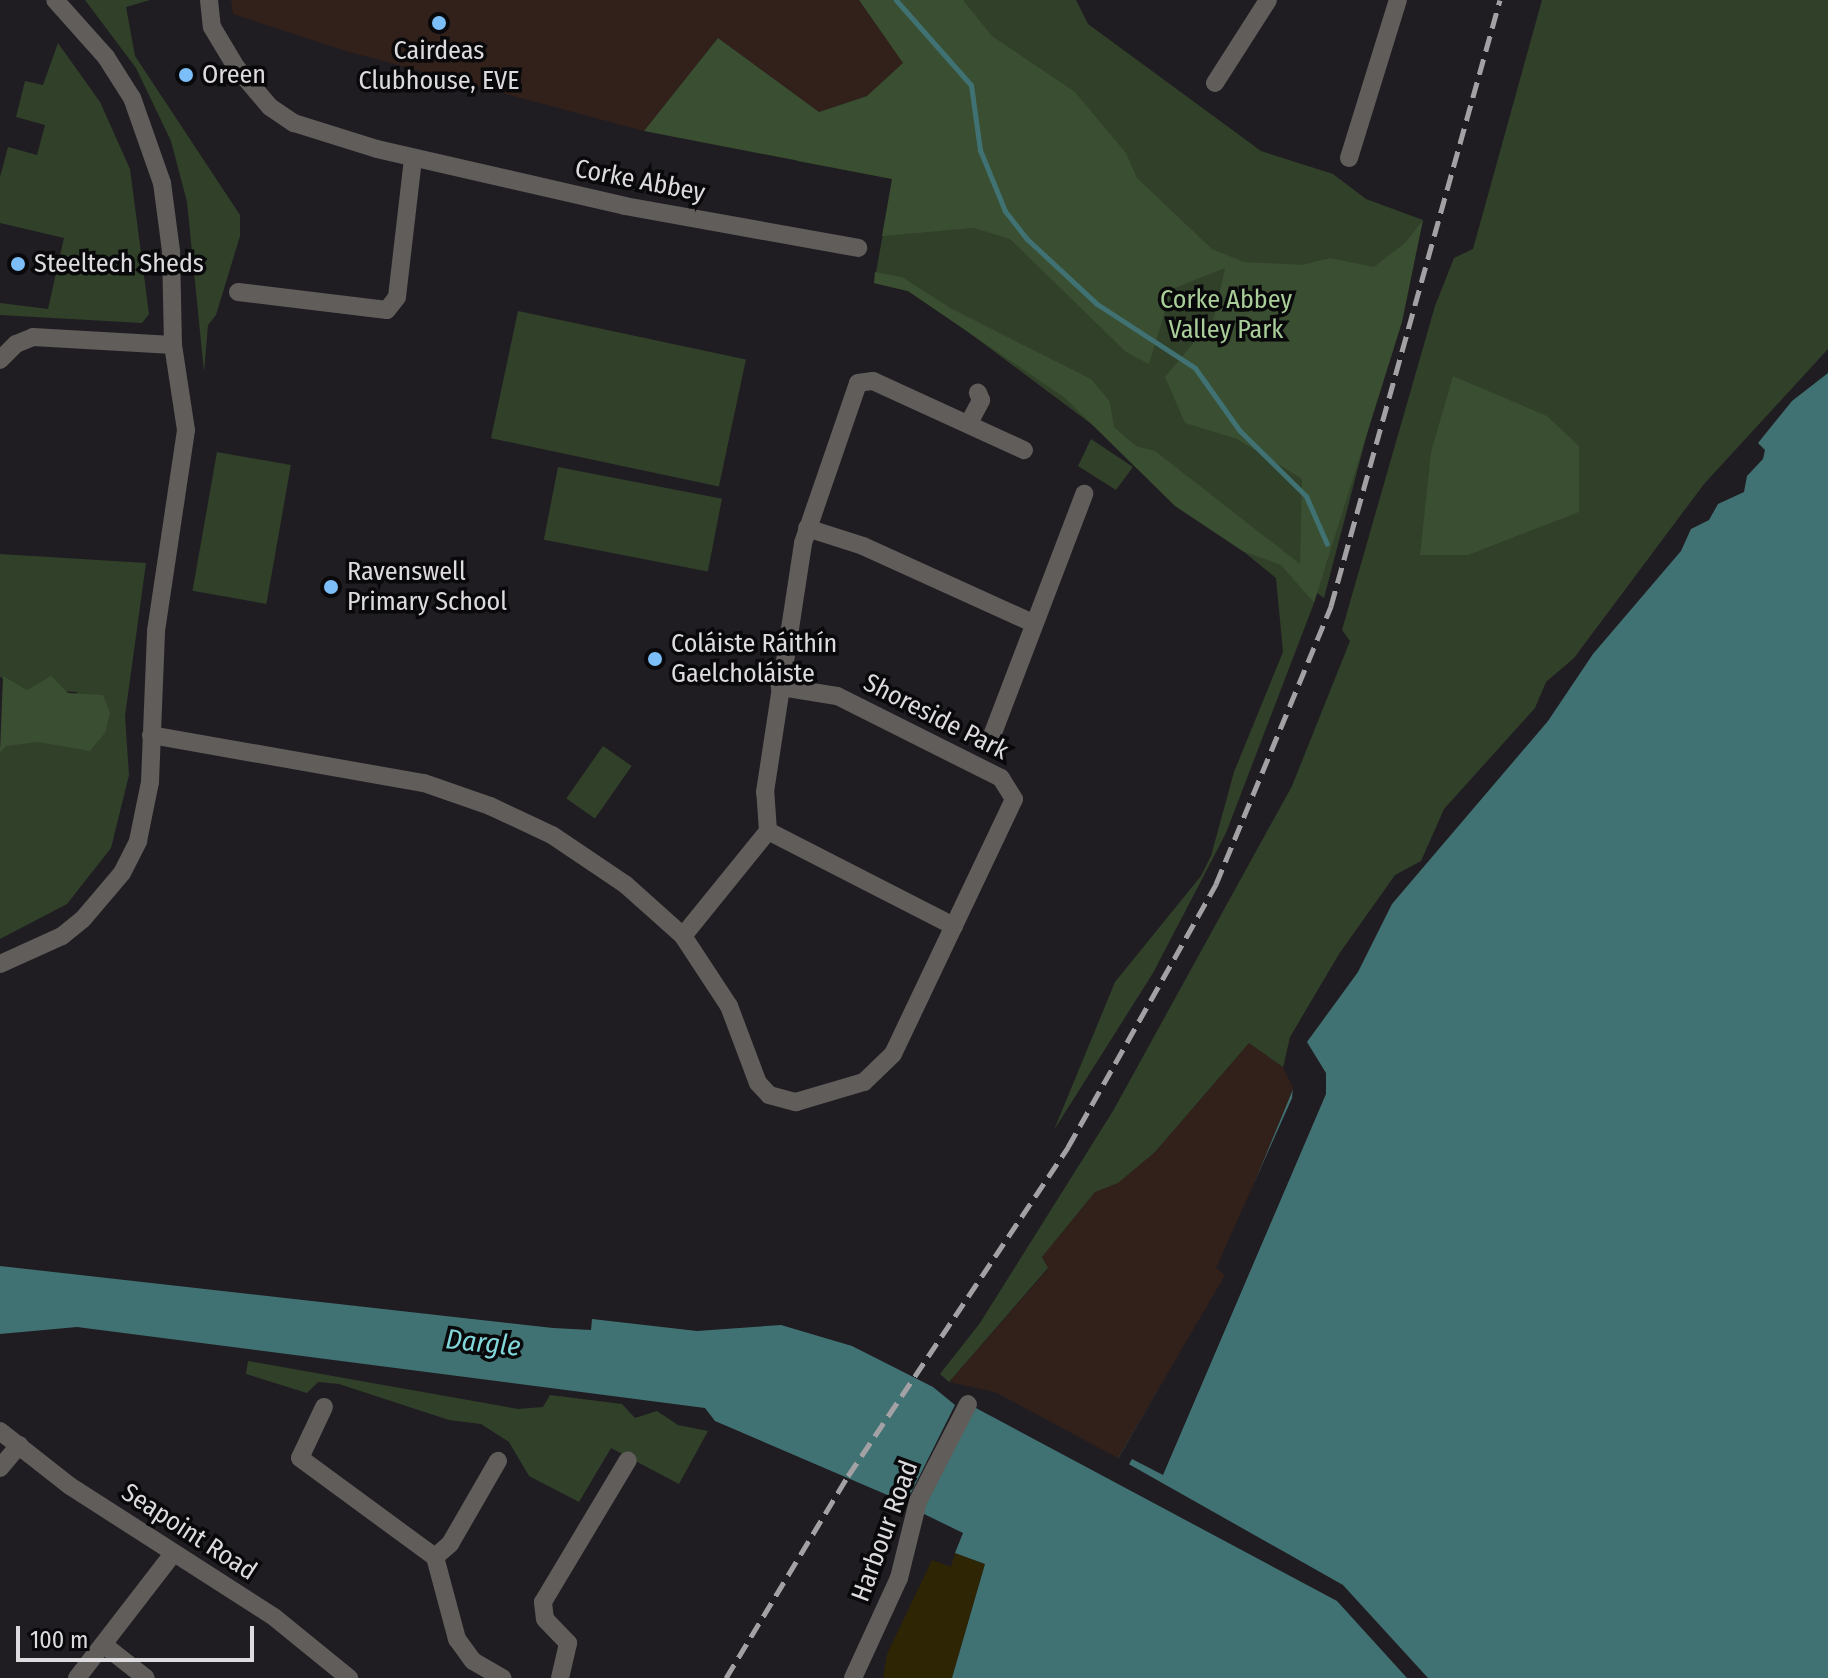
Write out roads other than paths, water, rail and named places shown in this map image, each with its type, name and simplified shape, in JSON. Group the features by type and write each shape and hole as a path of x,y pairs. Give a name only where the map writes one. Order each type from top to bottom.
{"street":[{"path":"0,964 62,936 122,873 146,814 156,631 186,430 173,345 168,218 149,139 106,57 55,0"},
{"name":"Corke Abbey","path":"209,0 212,27 236,67 275,112 294,123 413,158 625,206 858,248"},
{"path":"1215,83 1268,0"},
{"path":"1349,158 1398,0"},
{"path":"238,292 387,310 397,297 413,158"},
{"path":"0,360 16,344 33,337 173,345"},
{"path":"151,735 388,775 490,806 588,857 683,936 768,831 765,792 807,528 858,383 873,381 1024,450"},
{"path":"969,423 981,400 978,393"},
{"name":"Shoreside Park","path":"988,746 1084,494"},
{"path":"807,528 863,546 1033,623"},
{"name":"Shoreside Park","path":"683,936 716,980 750,1068 769,1095 796,1102 875,1076 893,1054 1014,799 1011,787 1001,778 837,696 780,687"},
{"path":"768,831 954,926"},
{"name":"Harbour Road","path":"853,1678 899,1578 918,1501 968,1404"},
{"path":"324,1407 300,1458 435,1557 457,1639 473,1661 503,1678"},
{"name":"Seapoint Road","path":"0,1431 172,1555 274,1617 349,1678"},
{"path":"0,1468 19,1445"},
{"path":"560,1678 568,1643 545,1619 543,1602 628,1460"},
{"path":"435,1557 450,1544 498,1461"},
{"path":"77,1678 172,1555"},
{"path":"104,1645 146,1678"}],"water":[{"path":"1828,353 1828,1678 1428,1678 1343,1585 1118,1458 1227,1274 1251,1191 1294,1087 1287,1070 1342,956 1424,864 1560,676"},
{"name":"Dargle","path":"0,1266 553,1328 591,1330 592,1319 697,1331 781,1325 852,1346 933,1387 955,1405 906,1503 715,1421 705,1408 77,1327 0,1334"},
{"path":"974,1407 1337,1601 1407,1678 952,1678 985,1564 955,1553 963,1533 922,1513"}],"waterway":[{"path":"896,0 971,85 980,150 1005,211 1027,239 1097,304 1195,368 1240,431 1306,496 1327,544"}],"railway":[{"path":"726,1678 848,1476 1068,1147 1216,884 1331,606 1500,0"}],"place":[{"name":"Cairdeas Clubhouse, EVE","path":"439,23"},
{"name":"Oreen","path":"186,75"},
{"name":"Steeltech Sheds","path":"18,264"},
{"name":"Ravenswell Primary School","path":"331,587"},
{"name":"Coláiste Ráithín Gaelcholáiste","path":"655,659"}],"park label":[{"name":"Corke Abbey Valley Park","path":"1226,315"}]}
